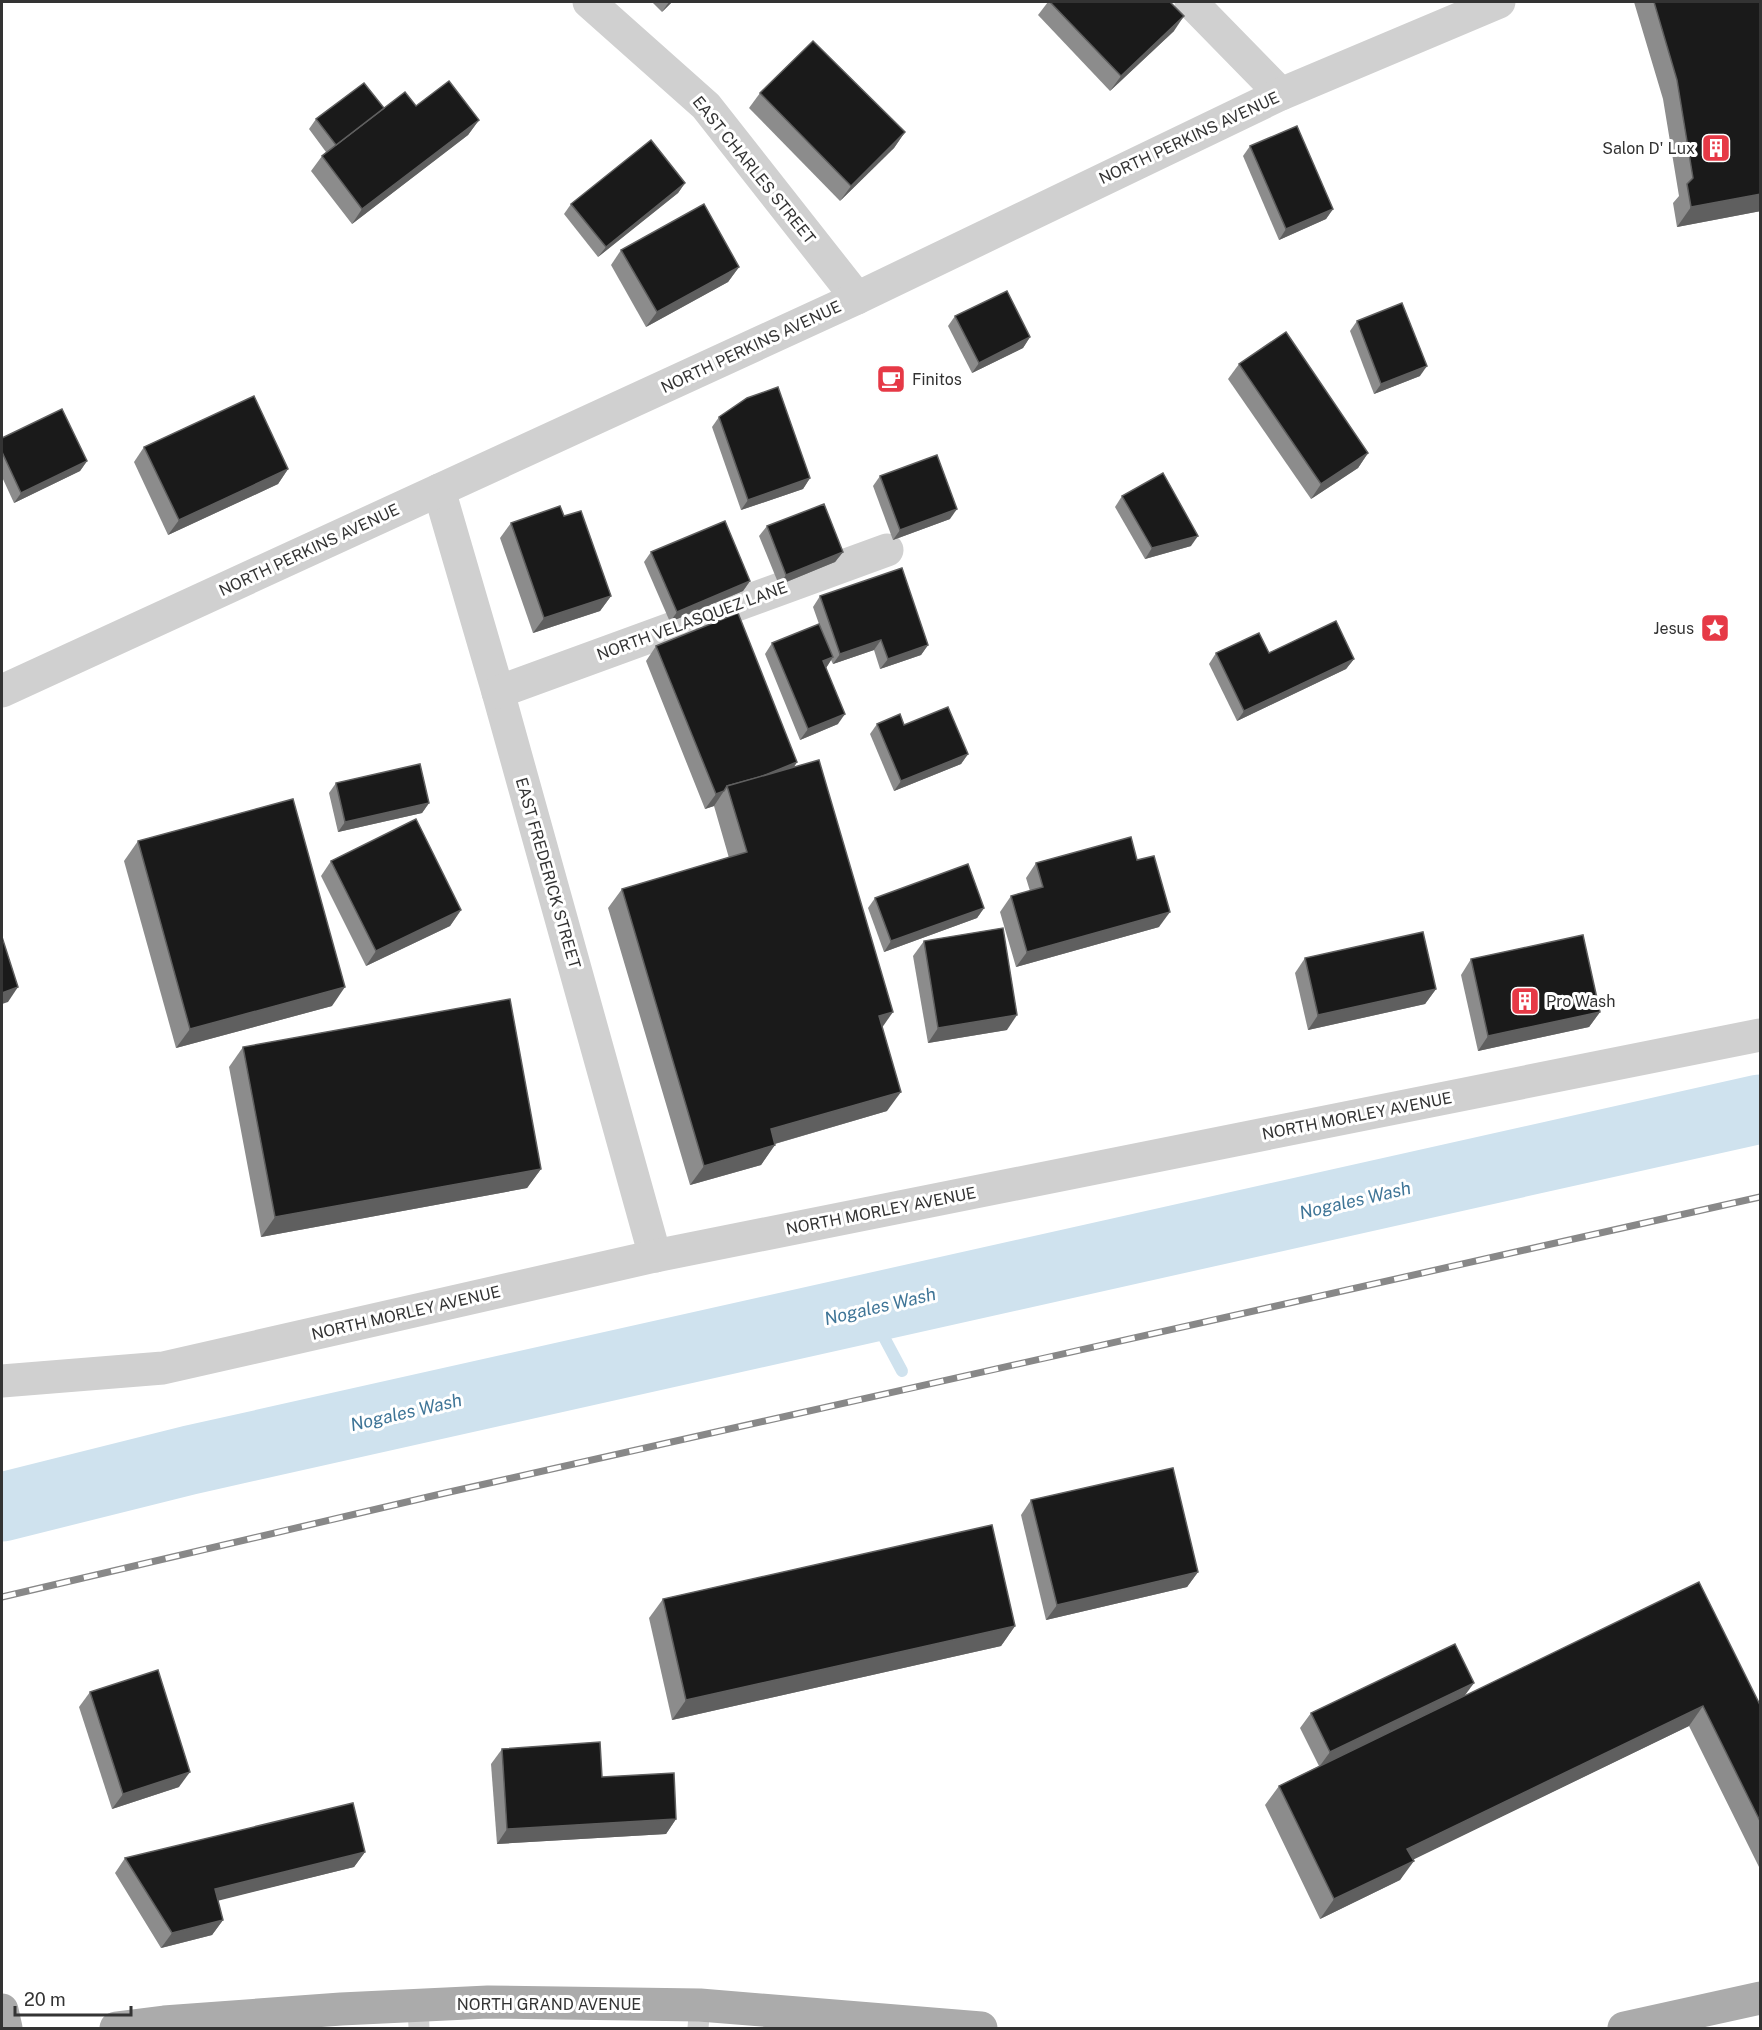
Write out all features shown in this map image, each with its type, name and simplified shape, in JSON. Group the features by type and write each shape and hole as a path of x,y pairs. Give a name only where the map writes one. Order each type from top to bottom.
{"main road":[{"path":"1624,2028 1761,1998"},
{"name":"NORTH GRAND AVENUE","path":"116,2028 418,2017 488,2002 699,2017 981,2028"},
{"path":"2,2010 6,2028"}],"street":[{"name":"EAST CHARLES STREET","path":"589,2 706,106 857,298"},
{"path":"1191,2 1281,94"},
{"name":"NORTH PERKINS AVENUE","path":"2,691 857,298 1281,94 1499,2"},
{"name":"EAST FREDERICK STREET","path":"439,490 498,692 654,1256"},
{"name":"NORTH VELASQUEZ LANE","path":"498,692 887,550"},
{"name":"NORTH MORLEY AVENUE","path":"2,1381 163,1368 654,1256 1761,1035"}],"building":[{"path":"1050,2 1170,2 1184,16 1121,76"},
{"name":"Salon D' Lux","path":"1654,2 1761,2 1761,194 1691,207 1687,184 1693,178 1677,80"},
{"path":"813,41 905,132 851,186 760,93"},
{"path":"449,81 479,120 362,209 322,156 405,92 416,106"},
{"path":"364,83 384,108 336,145 316,119"},
{"path":"1297,126 1333,209 1286,229 1250,146"},
{"path":"651,140 685,183 606,247 571,204"},
{"path":"704,204 739,267 657,312 621,250"},
{"path":"1007,291 1030,337 979,363 955,316"},
{"path":"1402,303 1427,366 1381,384 1357,321"},
{"path":"1286,332 1368,453 1321,484 1239,364"},
{"path":"778,387 810,478 748,500 719,417 747,398"},
{"path":"254,396 288,469 179,520 144,447"},
{"path":"62,409 87,461 21,493 2,452 2,438"},
{"path":"937,455 957,509 900,530 880,476"},
{"path":"1163,473 1198,536 1152,548 1122,496"},
{"path":"824,504 843,552 786,575 767,526"},
{"path":"560,506 564,516 581,511 611,596 544,618 511,523"},
{"path":"725,521 750,581 677,612 651,552"},
{"path":"902,568 928,645 888,659 881,640 840,654 820,596"},
{"path":"738,613 797,762 760,777 727,786 724,791 716,794 656,646"},
{"path":"1336,621 1354,659 1244,711 1216,653 1259,633 1269,653"},
{"path":"819,624 833,657 823,661 845,714 808,729 772,643"},
{"path":"948,707 968,754 901,781 877,724 900,714 904,725"},
{"path":"819,760 893,1012 879,1016 901,1092 771,1129 775,1145 704,1166 622,889 747,852 727,786"},
{"path":"420,764 429,803 345,822 336,783"},
{"path":"293,799 345,987 190,1029 138,841"},
{"path":"416,819 461,910 376,951 331,861"},
{"path":"1131,837 1137,860 1154,856 1170,912 1027,952 1011,896 1043,887 1036,863"},
{"path":"968,864 984,908 891,941 875,898"},
{"path":"1003,928 1017,1015 938,1028 924,941"},
{"path":"1423,932 1436,989 1318,1015 1305,958"},
{"name":"Pro Wash","path":"1583,935 1600,1012 1488,1036 1471,959"},
{"path":"2,937 18,987 2,993"},
{"path":"510,999 541,1169 275,1217 243,1047"},
{"path":"1173,1468 1198,1572 1057,1605 1031,1500"},
{"path":"992,1525 1015,1626 686,1700 663,1599"},
{"path":"1699,1582 1761,1707 1761,1823 1703,1706 1407,1849 1414,1861 1334,1899 1279,1786"},
{"path":"1455,1644 1474,1683 1330,1752 1311,1713"},
{"path":"158,1670 190,1772 123,1794 90,1692"},
{"path":"600,1742 602,1777 674,1773 676,1819 507,1829 502,1749"},
{"path":"353,1803 365,1852 215,1889 223,1920 172,1933 125,1858"}],"waterway":[{"name":"Nogales Wash","path":"2,1507 190,1460 1760,1109"},
{"path":"869,1309 902,1371"}],"railway":[{"path":"2,1597 445,1493 1760,1197"}],"place":[{"name":"Salon D' Lux","path":"1716,148"},
{"name":"Finitos","path":"891,379"},
{"name":"Jesus","path":"1715,628"},
{"name":"Pro Wash","path":"1525,1001"}]}
